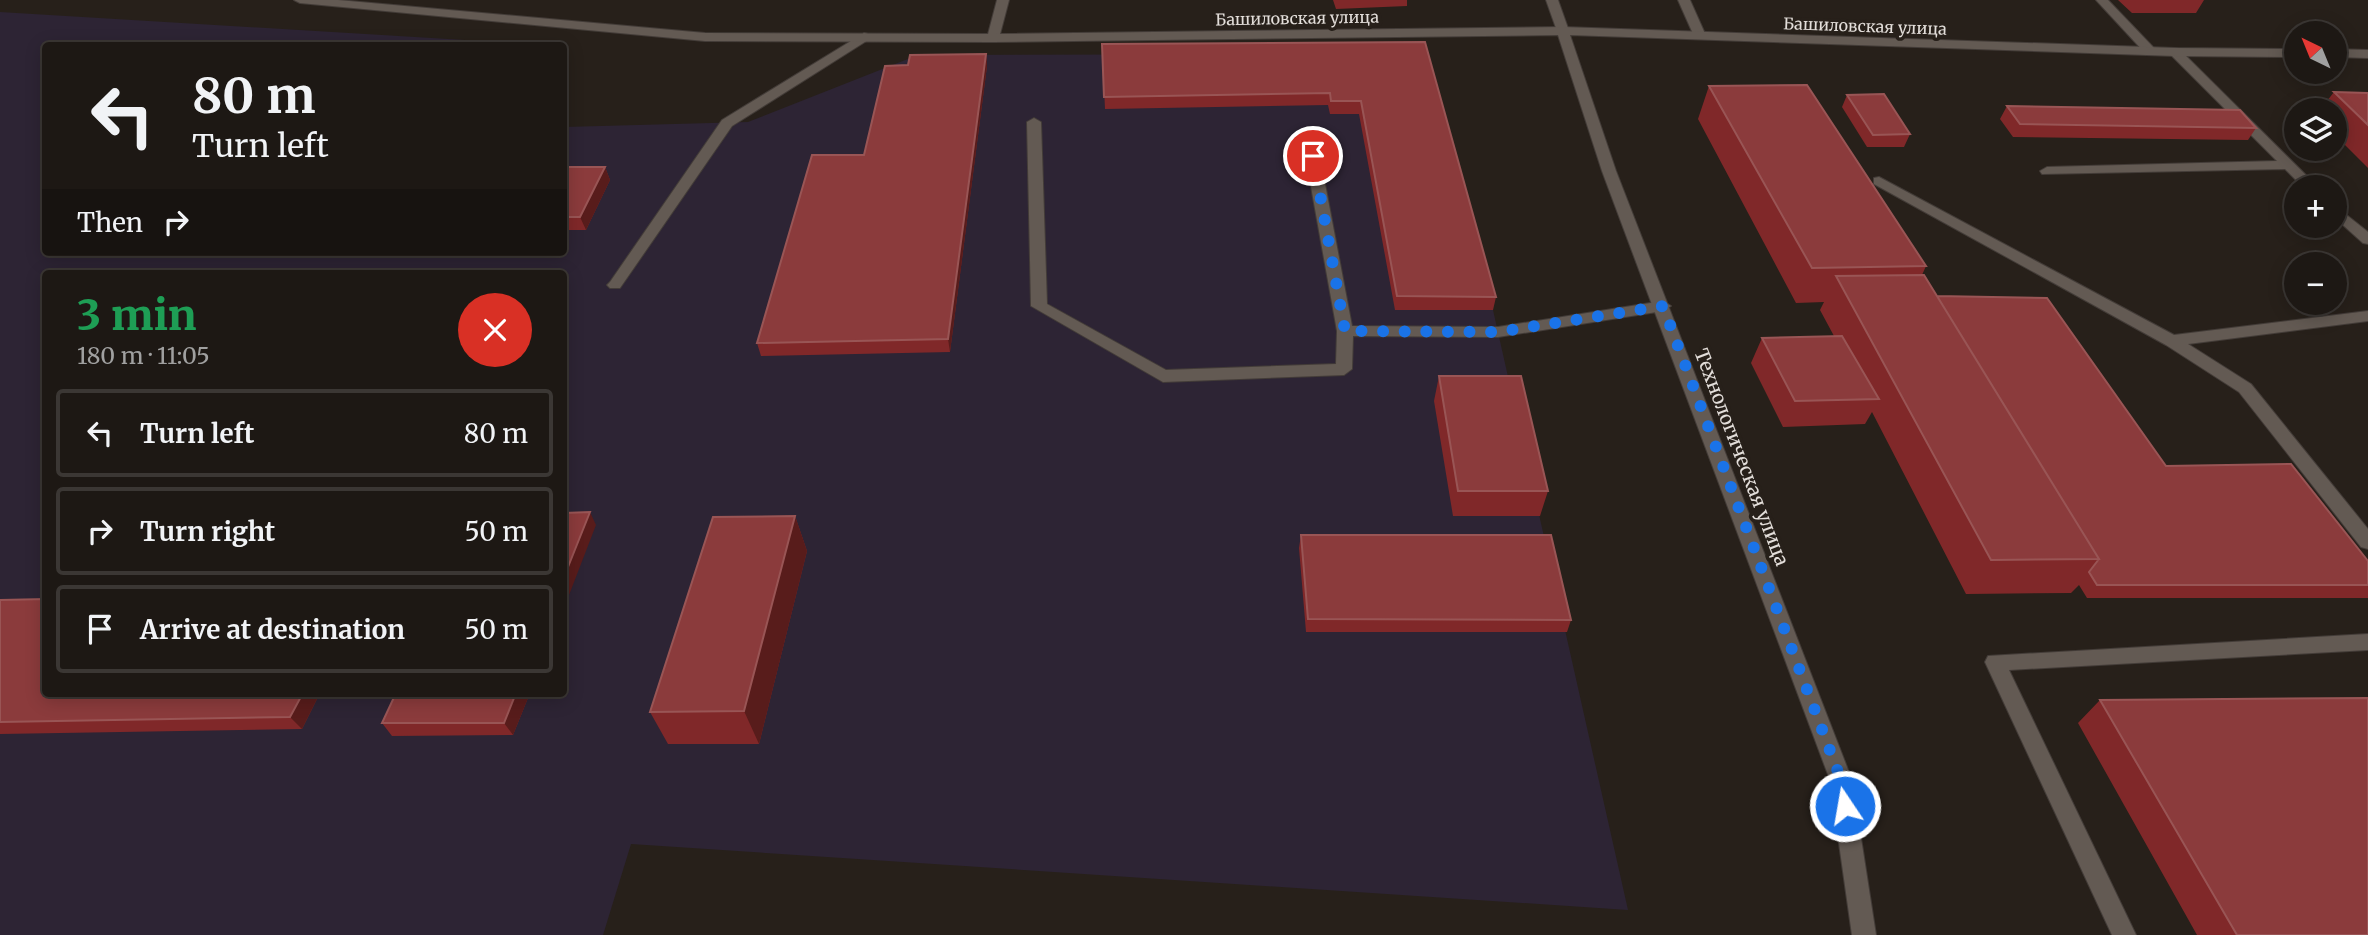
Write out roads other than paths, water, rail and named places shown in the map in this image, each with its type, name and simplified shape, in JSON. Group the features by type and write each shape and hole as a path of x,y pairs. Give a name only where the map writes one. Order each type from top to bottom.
{"street":[{"name":"Башиловская улица","path":"300,0 705,37 993,38 1563,31 2175,52 2284,53"},
{"path":"993,38 1003,0"},
{"name":"Технологическая улица","path":"1552,0 1609,171 1663,306 1841,780 1864,935"},
{"path":"1684,0 1700,36"},
{"path":"2102,0 2150,51"},
{"path":"615,285 727,123 864,37"},
{"path":"2175,52 2298,175"},
{"path":"2347,53 2368,54"},
{"path":"1034,122 1038,306 1163,376 1344,369 1345,331 1308,131"},
{"path":"2048,172 2287,165"},
{"path":"1879,181 2172,341 2245,388 2368,541"},
{"path":"2347,221 2368,240"},
{"path":"1345,331 1498,332 1663,306"},
{"path":"2172,341 2368,316"},
{"path":"2124,935 1994,662 2368,642"}]}
